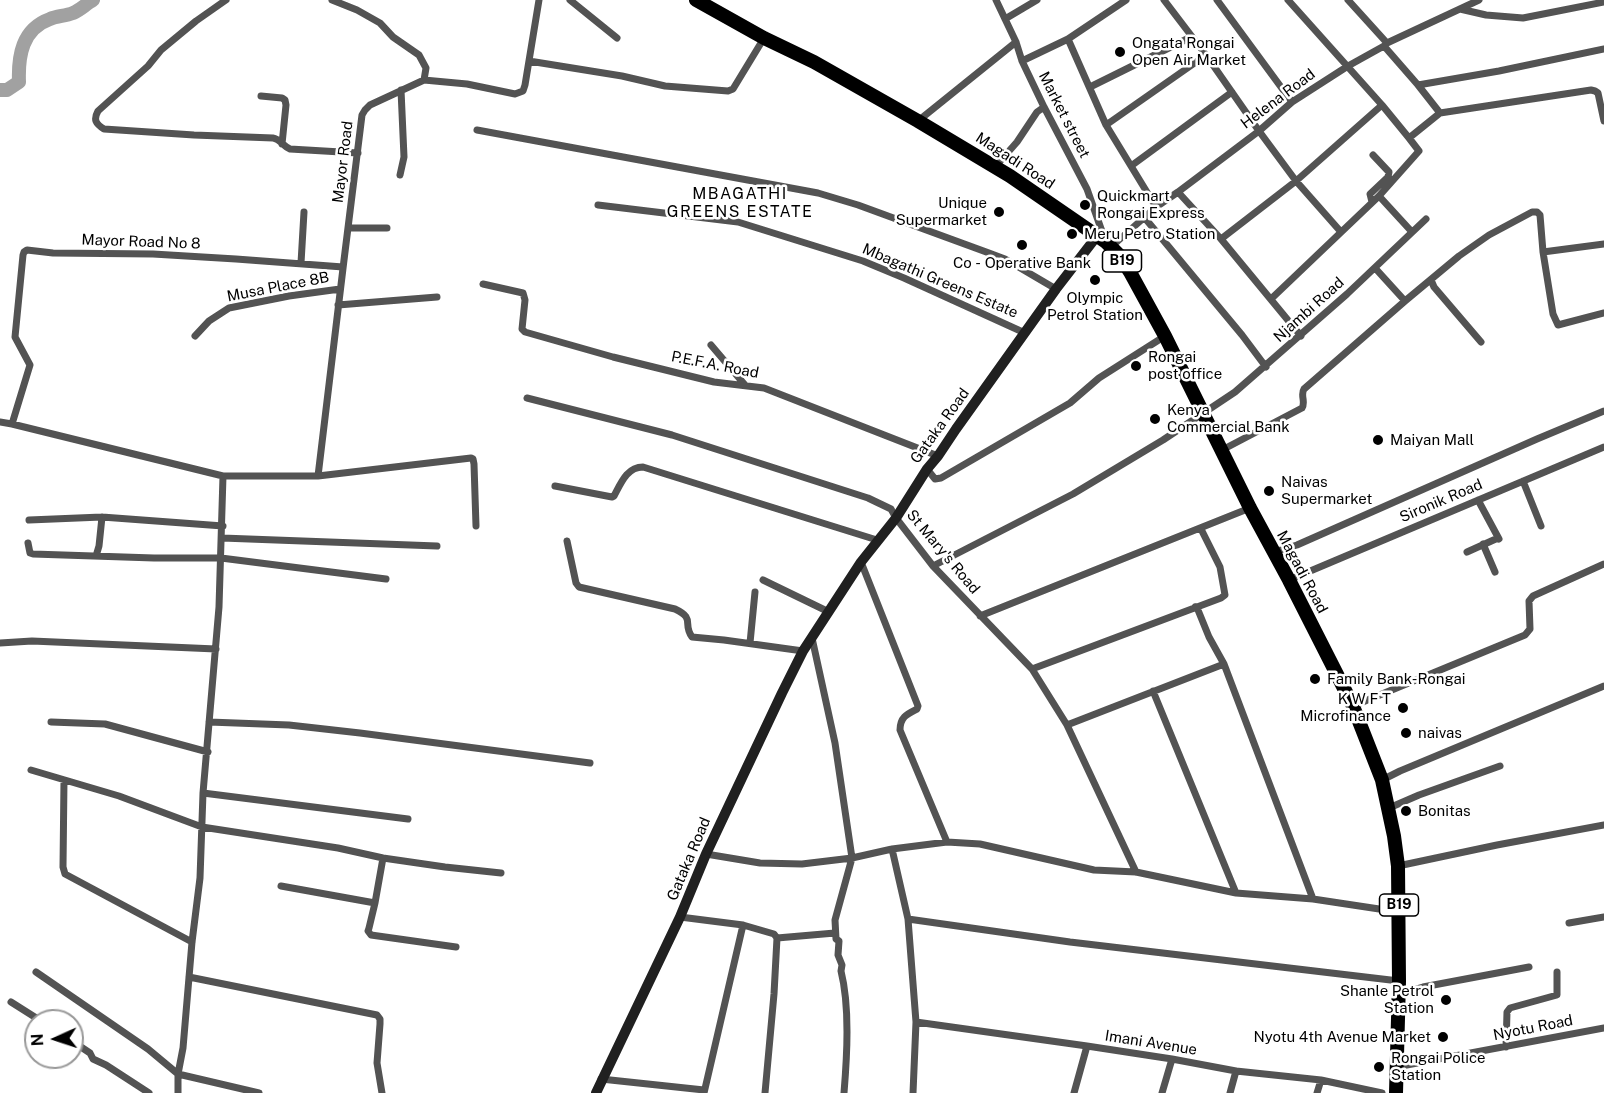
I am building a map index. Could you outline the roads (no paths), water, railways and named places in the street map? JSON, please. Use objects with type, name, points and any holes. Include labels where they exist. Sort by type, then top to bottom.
[{"type":"highway","name":"Magadi Road","points":[[696,0],[764,38],[814,62],[995,167],[1105,242],[1119,255],[1130,272],[1165,336],[1250,508],[1353,706],[1382,780],[1398,866],[1399,987],[1396,1093]]},
{"type":"street","points":[[226,0],[161,50],[148,66],[98,111],[95,122],[104,129],[273,138],[290,148],[357,153]]},
{"type":"street","points":[[332,0],[380,23],[393,37],[419,55],[426,68],[424,80]]},
{"type":"street","name":"Mayor Road","points":[[318,476],[362,115],[370,105],[424,80],[467,84],[515,94],[523,91],[539,0]]},
{"type":"street","points":[[570,0],[617,38]]},
{"type":"street","name":"Market street","points":[[996,0],[1044,107],[1087,189],[1105,242]]},
{"type":"street","points":[[1005,19],[1037,0]]},
{"type":"street","points":[[1022,61],[1068,39],[1126,0]]},
{"type":"street","points":[[1164,0],[1296,181],[1341,232]]},
{"type":"street","points":[[1217,0],[1292,102]]},
{"type":"street","points":[[1272,299],[1378,196],[1419,151],[1382,105],[1288,0]]},
{"type":"street","points":[[1348,0],[1440,113]]},
{"type":"street","name":"Helena Road","points":[[1105,242],[1178,192],[1259,131],[1292,102],[1385,44],[1479,0]]},
{"type":"street","points":[[1460,9],[1486,15],[1523,18],[1604,3]]},
{"type":"street","points":[[1090,87],[1191,37]]},
{"type":"street","points":[[529,61],[622,76],[665,86],[728,91],[733,90],[764,38]]},
{"type":"street","points":[[1068,39],[1106,125],[1156,207]]},
{"type":"street","points":[[918,121],[1016,42]]},
{"type":"street","points":[[1418,85],[1604,49]]},
{"type":"street","points":[[1106,125],[1206,55]]},
{"type":"street","points":[[400,175],[404,157],[401,90]]},
{"type":"street","points":[[1409,138],[1440,113],[1591,90],[1598,93],[1604,121]]},
{"type":"street","points":[[1131,166],[1232,92]]},
{"type":"street","points":[[261,96],[285,100],[282,144]]},
{"type":"street","points":[[1221,239],[1296,181],[1382,105]]},
{"type":"street","points":[[995,167],[1017,142],[1037,112],[1044,107]]},
{"type":"street","points":[[477,130],[828,196],[858,204],[1005,259],[1056,289]]},
{"type":"street","points":[[1372,202],[1370,194],[1389,176],[1389,172],[1373,155]]},
{"type":"street","points":[[1178,192],[1221,239],[1301,336]]},
{"type":"street","points":[[1378,196],[1412,232]]},
{"type":"street","name":"Mbagathi Greens Estate","points":[[597,205],[738,222],[863,261],[1025,333]]},
{"type":"street","points":[[301,263],[304,212]]},
{"type":"street","points":[[1221,450],[1302,408],[1304,389],[1405,301],[1459,256],[1489,235],[1532,212],[1540,215],[1543,252],[1555,321],[1558,325],[1604,313]]},
{"type":"street","points":[[1144,217],[1266,367]]},
{"type":"street","name":"Njambi Road","points":[[933,566],[1073,494],[1204,414],[1266,367],[1426,219]]},
{"type":"street","points":[[348,228],[387,228]]},
{"type":"street","name":"Gataka Road","points":[[596,1093],[803,651],[861,562],[896,518],[927,469],[1056,289],[1105,242]]},
{"type":"street","points":[[1543,252],[1604,244]]},
{"type":"street","name":"Mayor Road No 8","points":[[12,424],[30,365],[15,337],[23,255],[27,250],[236,258],[343,267]]},
{"type":"street","points":[[1375,268],[1405,301]]},
{"type":"street","points":[[1431,280],[1434,287],[1481,342]]},
{"type":"street","name":"P.E.F.A. Road","points":[[483,284],[523,293],[525,300],[522,329],[525,333],[714,382],[764,388],[938,456]]},
{"type":"street","name":"Musa Place 8B","points":[[195,336],[209,321],[229,309],[340,288]]},
{"type":"street","points":[[338,305],[437,297]]},
{"type":"street","points":[[927,469],[935,479],[941,478],[1070,403],[1099,378],[1165,336]]},
{"type":"street","points":[[711,345],[745,385]]},
{"type":"street","name":"St Mary's Road","points":[[527,398],[672,435],[868,498],[891,509],[933,566],[1032,669],[1068,725],[1136,872]]},
{"type":"street","points":[[1274,552],[1297,545],[1604,411]]},
{"type":"street","points":[[0,422],[224,476],[318,476],[471,458],[474,464],[476,526]]},
{"type":"street","name":"Sironik Road","points":[[1289,580],[1604,447]]},
{"type":"street","points":[[555,486],[612,497],[615,496],[630,470],[636,467],[643,468],[877,540]]},
{"type":"street","points":[[178,1093],[178,1074],[183,1048],[200,878],[204,793],[216,649],[224,476]]},
{"type":"street","points":[[1522,481],[1541,526]]},
{"type":"street","points":[[1467,552],[1498,538],[1478,500]]},
{"type":"street","points":[[981,616],[1250,508]]},
{"type":"street","points":[[29,520],[102,517],[223,526]]},
{"type":"street","points":[[96,556],[102,517]]},
{"type":"street","points":[[1032,669],[1221,598],[1225,594],[1220,567],[1201,529]]},
{"type":"street","points":[[222,538],[437,546]]},
{"type":"street","points":[[567,541],[576,583],[579,587],[675,609],[684,614],[687,619],[688,633],[692,638],[803,651]]},
{"type":"street","points":[[28,543],[29,552],[33,555],[221,558],[386,579]]},
{"type":"street","points":[[1483,544],[1495,572]]},
{"type":"street","points":[[861,562],[918,706],[917,709],[904,716],[900,723],[900,730],[947,842]]},
{"type":"street","points":[[1353,706],[1525,635],[1530,629],[1529,601],[1533,596],[1604,564]]},
{"type":"street","points":[[763,580],[829,612]]},
{"type":"street","points":[[750,644],[755,592]]},
{"type":"street","points":[[1195,608],[1224,664],[1313,900]]},
{"type":"street","points":[[812,638],[835,743],[852,858],[835,920],[846,1009],[847,1053],[844,1093]]},
{"type":"street","points":[[0,643],[32,641],[216,649]]},
{"type":"street","points":[[1068,725],[1224,664]]},
{"type":"street","points":[[1382,780],[1604,686]]},
{"type":"street","points":[[1153,692],[1236,893]]},
{"type":"street","points":[[51,722],[105,724],[207,752]]},
{"type":"street","points":[[209,722],[289,725],[590,764]]},
{"type":"street","points":[[1389,808],[1500,766]]},
{"type":"street","points":[[31,770],[119,796],[202,827],[338,848],[383,858],[501,873]]},
{"type":"street","points":[[64,780],[63,867],[65,874],[192,942]]},
{"type":"street","points":[[204,793],[408,819]]},
{"type":"street","points":[[1398,866],[1604,825]]},
{"type":"street","points":[[706,854],[760,863],[802,864],[947,842],[980,844],[1094,870],[1136,872],[1236,893],[1313,900],[1399,912]]},
{"type":"street","points":[[892,849],[908,920],[916,1022],[913,1093]]},
{"type":"street","points":[[383,858],[369,928],[371,935],[456,947]]},
{"type":"street","points":[[281,886],[375,903]]},
{"type":"street","points":[[680,917],[744,925],[774,934],[777,938],[765,1093]]},
{"type":"street","points":[[1569,923],[1604,917]]},
{"type":"street","points":[[908,920],[1399,987],[1423,987],[1529,967]]},
{"type":"street","points":[[601,1079],[704,1091],[744,925]]},
{"type":"street","points":[[777,938],[835,933]]},
{"type":"street","points":[[36,972],[148,1048],[178,1074],[259,1093]]},
{"type":"street","points":[[1506,1047],[1507,1012],[1510,1008],[1557,995],[1557,972]]},
{"type":"street","points":[[189,977],[377,1015],[380,1019],[377,1063],[382,1093]]},
{"type":"street","points":[[11,1002],[24,1010]]},
{"type":"street","name":"Imani Avenue","points":[[916,1022],[1172,1059],[1236,1071],[1321,1080],[1380,1093]]},
{"type":"street","name":"Nyotu Road","points":[[1396,1067],[1604,1028]]},
{"type":"street","points":[[1074,1093],[1087,1046]]},
{"type":"street","points":[[84,1049],[93,1059],[149,1093]]},
{"type":"street","points":[[1162,1093],[1172,1059]]},
{"type":"street","points":[[1230,1093],[1236,1071]]},
{"type":"street","points":[[1317,1093],[1321,1080]]},
{"type":"waterway","points":[[0,90],[7,90],[19,82],[21,53],[33,29],[50,19],[76,12],[93,0]]},
{"type":"place","name":"Ongata Rongai Open Air Market","points":[[1120,52]]},
{"type":"place","name":"Quickmart Rongai Express","points":[[1085,205]]},
{"type":"place","name":"Unique Supermarket","points":[[999,212]]},
{"type":"place","name":"Meru Petro Station","points":[[1072,234]]},
{"type":"place","name":"Co - Operative Bank","points":[[1022,245]]},
{"type":"place","name":"Olympic Petrol Station","points":[[1095,280]]},
{"type":"place","name":"Rongai post office","points":[[1136,366]]},
{"type":"place","name":"Kenya Commercial Bank","points":[[1155,419]]},
{"type":"place","name":"Maiyan Mall","points":[[1378,440]]},
{"type":"place","name":"Naivas Supermarket","points":[[1269,491]]},
{"type":"place","name":"Family Bank-Rongai","points":[[1315,679]]},
{"type":"place","name":"K W F T Microfinance","points":[[1403,708]]},
{"type":"place","name":"naivas","points":[[1406,733]]},
{"type":"place","name":"Bonitas","points":[[1406,811]]},
{"type":"place","name":"Shanle Petrol Station","points":[[1446,1000]]},
{"type":"place","name":"Nyotu 4th Avenue Market","points":[[1443,1037]]},
{"type":"place","name":"Rongai Police Station","points":[[1379,1067]]},
{"type":"district","name":"MBAGATHI GREENS ESTATE","points":[[740,203]]}]
